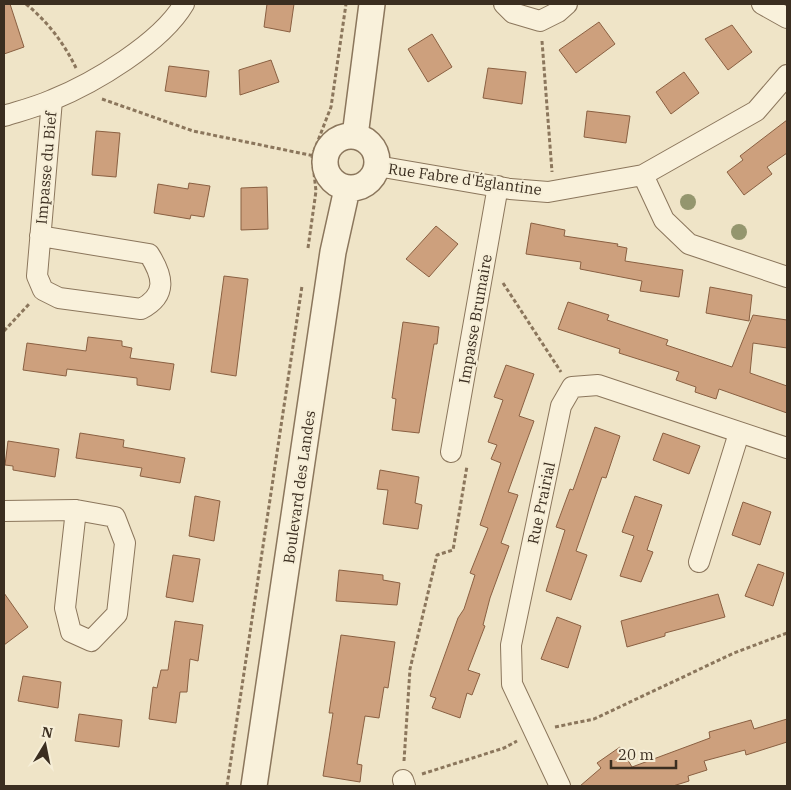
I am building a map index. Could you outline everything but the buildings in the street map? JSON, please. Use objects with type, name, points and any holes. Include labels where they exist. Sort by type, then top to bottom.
[{"type":"street","points":[[355,136],[372,4]]},
{"type":"street","points":[[504,4],[513,13],[540,20],[558,12],[567,4]]},
{"type":"street","points":[[762,4],[787,18]]},
{"type":"street","points":[[4,116],[52,100],[84,84],[148,44],[181,6]]},
{"type":"street","name":"Rue Fabre d'Églantine","points":[[377,166],[498,186],[548,192],[643,175],[756,111],[787,75]]},
{"type":"street","name":"Impasse du Bief","points":[[40,236],[149,254],[158,269],[162,286],[153,303],[141,310],[59,298],[43,290],[37,276],[40,236],[52,100]]},
{"type":"street","points":[[355,136],[362,139],[374,150],[377,166],[374,174],[363,186],[347,189],[339,186],[327,174],[318,157],[338,139],[355,136]]},
{"type":"street","points":[[643,175],[664,220],[689,244],[787,277]]},
{"type":"street","name":"Impasse Brumaire","points":[[459,457],[498,186]]},
{"type":"street","name":"Boulevard des Landes","points":[[254,786],[333,252],[347,189]]},
{"type":"street","points":[[572,387],[598,385],[787,448]]},
{"type":"street","name":"Rue Prairial","points":[[560,786],[512,684],[511,644],[561,406],[572,387]]},
{"type":"street","points":[[699,562],[739,433]]},
{"type":"street","points":[[4,511],[76,510],[114,517],[125,543],[117,614],[91,641],[71,632],[65,608],[76,510]]},
{"type":"path","points":[[26,4],[40,15],[68,52],[84,84],[105,101],[194,131],[318,157]]},
{"type":"path","points":[[307,255],[316,191],[318,157],[331,107],[346,4]]},
{"type":"path","points":[[540,20],[553,165],[548,192]]},
{"type":"path","points":[[502,282],[572,387]]},
{"type":"path","points":[[227,786],[302,285]]},
{"type":"path","points":[[4,331],[43,290]]},
{"type":"path","points":[[459,457],[453,550],[437,555],[410,669],[404,783],[504,748],[534,732],[594,719],[734,653],[787,633]]}]
